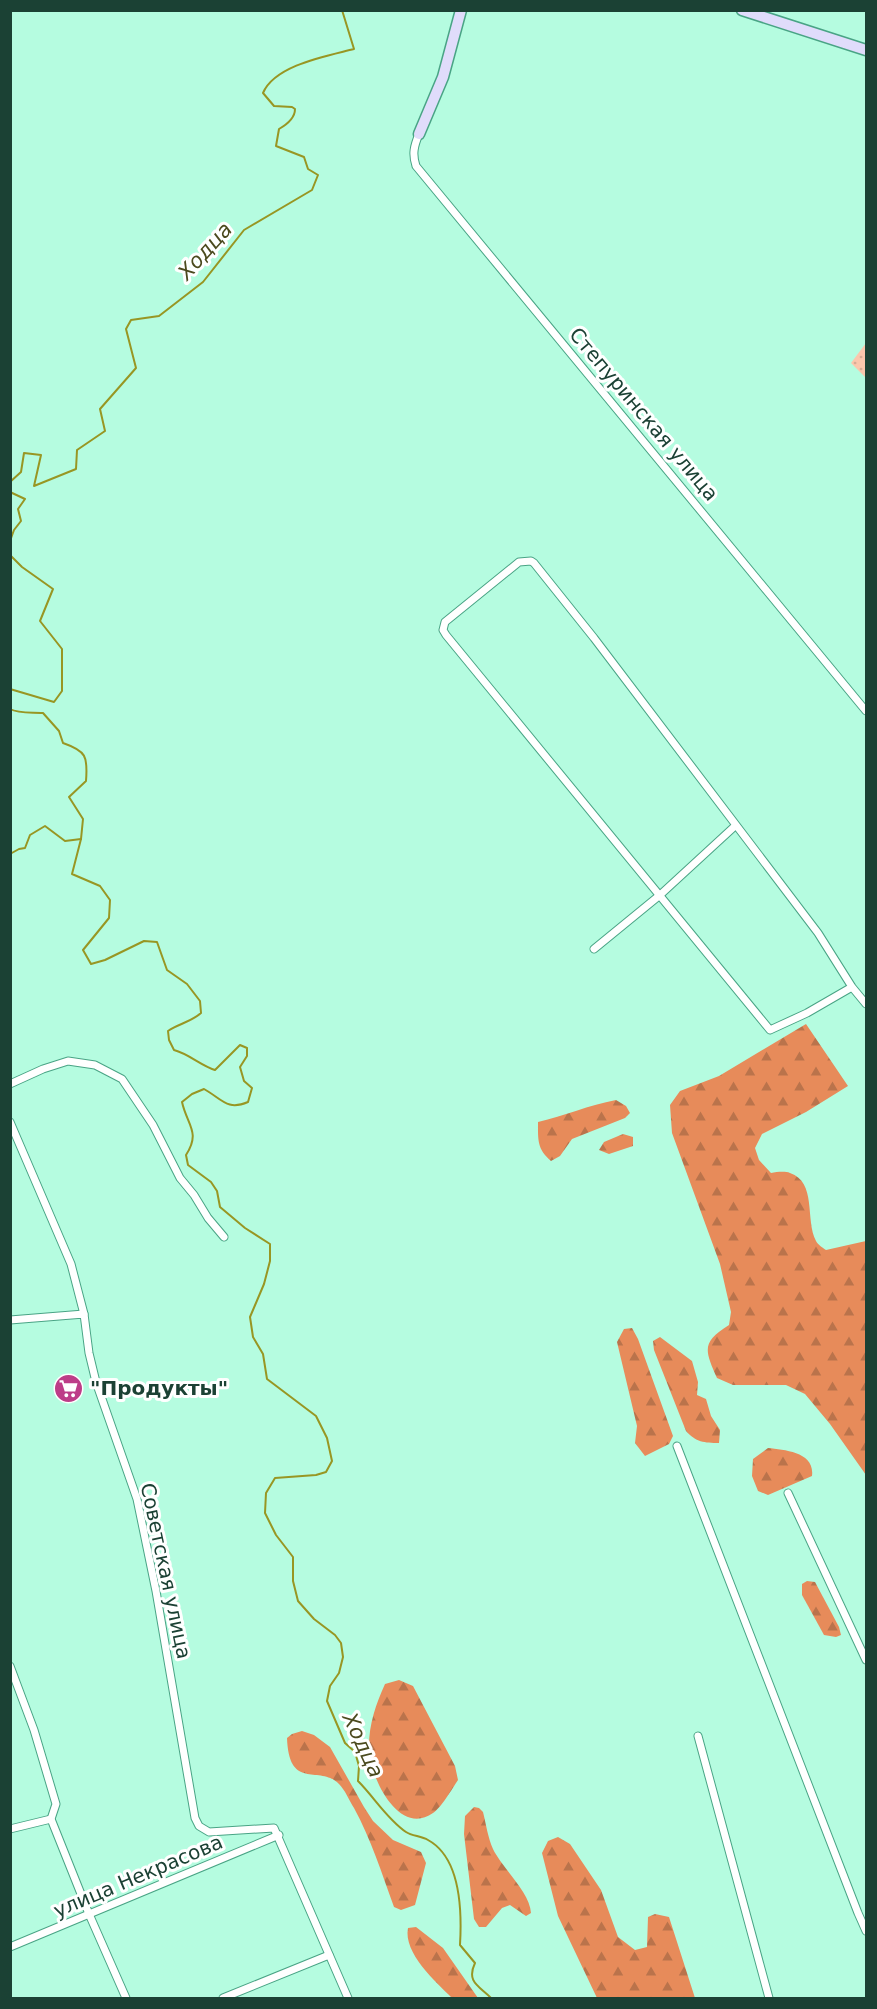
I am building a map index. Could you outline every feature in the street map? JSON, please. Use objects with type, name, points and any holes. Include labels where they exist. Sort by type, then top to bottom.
[{"type":"street","points":[[419,134],[443,77],[461,10]]},
{"type":"street","points":[[742,10],[867,50]]},
{"type":"street","name":"Степуринская улица","points":[[419,134],[413,148],[416,166],[867,711]]},
{"type":"street","points":[[852,987],[807,1013],[770,1030],[446,635],[443,630],[445,622],[519,562],[531,561],[594,638],[818,933],[852,987],[867,1004]]},
{"type":"street","points":[[594,949],[660,895],[735,826]]},
{"type":"street","points":[[10,1084],[68,1061],[95,1065],[122,1079],[153,1125],[180,1178],[224,1237]]},
{"type":"street","points":[[10,1122],[71,1264],[84,1314],[10,1320]]},
{"type":"street","name":"Советская улица","points":[[84,1314],[89,1353],[96,1382],[137,1499],[156,1591],[195,1818],[199,1826],[209,1832],[274,1828],[279,1835]]},
{"type":"street","points":[[677,1446],[858,1913],[867,1931]]},
{"type":"street","points":[[788,1493],[867,1660]]},
{"type":"street","points":[[10,1666],[34,1730],[56,1804],[51,1819],[126,1998]]},
{"type":"street","points":[[698,1737],[769,1998]]},
{"type":"street","points":[[10,1829],[51,1819]]},
{"type":"street","points":[[279,1835],[348,1998]]},
{"type":"street","name":"улица Некрасова","points":[[10,1947],[279,1835]]},
{"type":"street","points":[[223,1998],[329,1955]]},
{"type":"green space","points":[[806,1024],[848,1086],[806,1112],[762,1134],[755,1148],[759,1160],[771,1173],[790,1173],[804,1184],[813,1232],[816,1241],[821,1246],[826,1250],[866,1241],[866,1475],[830,1424],[805,1394],[786,1385],[733,1385],[717,1378],[708,1347],[714,1336],[729,1325],[731,1312],[720,1264],[672,1133],[670,1105],[680,1091],[719,1076]]},
{"type":"green space","points":[[616,1100],[626,1106],[630,1113],[625,1118],[572,1139],[560,1156],[551,1161],[543,1152],[538,1139],[538,1122]]},
{"type":"green space","points":[[623,1134],[633,1137],[633,1146],[609,1154],[599,1150],[604,1142]]},
{"type":"green space","points":[[632,1328],[673,1436],[669,1444],[645,1456],[635,1443],[637,1426],[617,1342],[624,1329]]},
{"type":"green space","points":[[660,1337],[692,1361],[698,1382],[697,1395],[706,1399],[711,1416],[720,1430],[719,1443],[701,1441],[693,1438],[686,1431],[654,1350],[653,1341]]},
{"type":"green space","points":[[768,1448],[790,1451],[804,1457],[812,1468],[812,1476],[768,1495],[758,1491],[752,1476],[753,1459]]},
{"type":"green space","points":[[807,1581],[815,1582],[841,1635],[836,1637],[824,1635],[802,1595],[802,1584]]},
{"type":"green space","points":[[399,1680],[413,1686],[455,1766],[458,1780],[436,1811],[420,1818],[408,1817],[397,1810],[380,1786],[370,1758],[370,1730],[379,1699],[385,1684]]},
{"type":"green space","points":[[302,1731],[314,1735],[330,1747],[373,1821],[393,1840],[421,1852],[426,1863],[415,1905],[401,1910],[394,1907],[366,1832],[341,1786],[331,1778],[307,1774],[299,1771],[293,1765],[287,1738]]},
{"type":"green space","points":[[474,1807],[483,1812],[493,1849],[526,1897],[531,1913],[526,1916],[510,1905],[502,1908],[486,1927],[479,1927],[474,1919],[464,1834],[465,1816]]},
{"type":"green space","points":[[558,1837],[570,1844],[601,1890],[618,1937],[635,1950],[647,1947],[648,1917],[655,1914],[669,1917],[695,1998],[597,1998],[558,1916],[542,1853],[548,1841]]},
{"type":"green space","points":[[416,1927],[443,1948],[478,1998],[452,1998],[422,1966],[408,1938],[408,1928]]},
{"type":"shaded area","points":[[866,343],[866,378],[851,363]]},
{"type":"waterway","name":"Ходца","points":[[10,482],[21,472],[24,453],[41,455],[34,486],[76,469],[77,450],[105,431],[100,409],[136,368],[126,329],[131,320],[159,316],[203,282],[244,230],[312,190],[318,175],[308,169],[304,157],[276,146],[279,129],[292,119],[295,109],[274,106],[263,93],[269,83],[290,69],[303,63],[354,49],[342,10]]},
{"type":"waterway","name":"Ходца","points":[[10,492],[25,499],[18,509],[21,521],[10,541]]},
{"type":"waterway","name":"Ходца","points":[[10,555],[22,567],[53,589],[40,621],[62,649],[62,691],[54,702],[10,689]]},
{"type":"waterway","name":"Ходца","points":[[10,709],[43,713],[59,731],[63,743],[77,749],[86,760],[86,781],[69,797],[83,819],[81,839],[72,874],[100,886],[110,900],[109,918],[83,950],[91,964],[105,960],[144,941],[157,942],[167,970],[187,984],[200,1001],[201,1013],[168,1031],[174,1050],[215,1070],[240,1045],[247,1048],[247,1056],[240,1067],[244,1081],[252,1088],[248,1102],[230,1104],[204,1089],[192,1094],[182,1102],[193,1134],[186,1155],[188,1165],[211,1182],[217,1191],[220,1207],[245,1228],[270,1244],[270,1261],[264,1284],[250,1317],[253,1337],[263,1354],[267,1379],[316,1416],[327,1438],[332,1461],[326,1472],[316,1475],[275,1478],[266,1493],[265,1513],[276,1535],[293,1557],[293,1581],[298,1601],[341,1643],[343,1657],[339,1673],[330,1686],[327,1701],[345,1743],[355,1752],[359,1766],[358,1781],[399,1827],[428,1840],[439,1848],[447,1859],[457,1886],[460,1945],[475,1963],[472,1975],[475,1983],[491,1998]]},
{"type":"waterway","points":[[10,854],[25,848],[30,835],[45,826],[65,841],[81,839]]},
{"type":"place","name":"\"Продукты\"","points":[[69,1388]]}]
